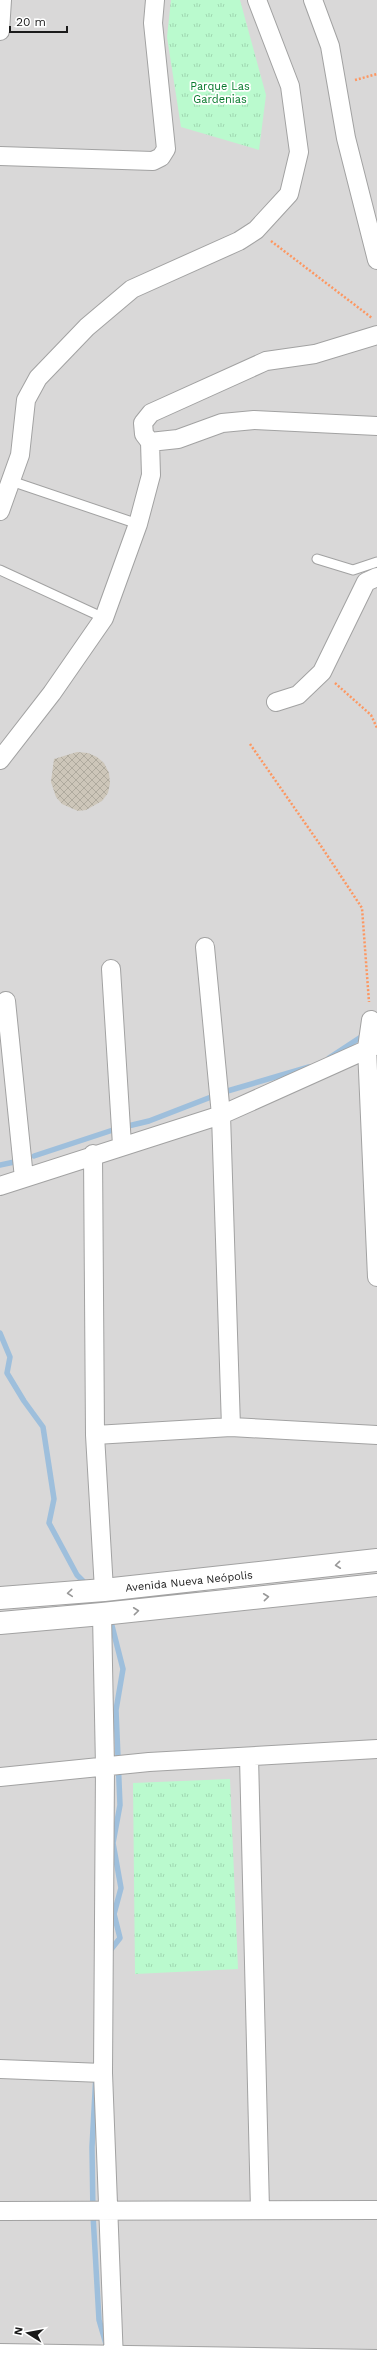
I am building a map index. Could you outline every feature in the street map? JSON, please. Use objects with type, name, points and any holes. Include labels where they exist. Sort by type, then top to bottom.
[{"type":"street","points":[[0,31],[2,0]]},
{"type":"street","points":[[0,156],[153,161],[161,157],[166,149],[153,23],[155,0]]},
{"type":"street","points":[[0,511],[20,455],[26,400],[38,378],[87,327],[132,289],[239,241],[256,230],[289,194],[299,152],[290,86],[257,0]]},
{"type":"street","points":[[312,0],[330,46],[346,138],[377,260]]},
{"type":"street","points":[[0,760],[52,693],[104,618],[138,524],[151,475],[150,442],[144,434],[143,423],[151,413],[219,380],[266,360],[315,354],[377,335]]},
{"type":"street","points":[[150,442],[178,439],[222,423],[254,420],[377,426]]},
{"type":"street","points":[[276,702],[298,694],[322,672],[366,582],[377,577]]},
{"type":"street","points":[[205,947],[221,1115],[231,1427]]},
{"type":"street","points":[[111,969],[122,1145]]},
{"type":"street","points":[[6,1001],[24,1178]]},
{"type":"street","points":[[374,1017],[372,1047],[377,1277]]},
{"type":"street","points":[[0,1186],[93,1154],[221,1115],[372,1047]]},
{"type":"street","points":[[93,1154],[95,1435],[104,1590]]},
{"type":"street","points":[[95,1435],[231,1427],[377,1435]]},
{"type":"street","name":"Avenida Nueva Neópolis","points":[[0,1598],[104,1590],[377,1560]]},
{"type":"street","points":[[0,1623],[102,1614],[377,1585]]},
{"type":"street","points":[[102,1614],[105,1767],[103,2072],[114,2358]]},
{"type":"street","points":[[0,1777],[105,1767],[377,1749]]},
{"type":"street","points":[[248,1757],[260,2210]]},
{"type":"street","points":[[0,2069],[103,2072]]},
{"type":"street","points":[[0,2211],[377,2210]]},
{"type":"street","points":[[0,2353],[114,2358],[377,2358]]},
{"type":"lane","points":[[11,482],[138,524]]},
{"type":"lane","points":[[317,559],[353,570],[377,562]]},
{"type":"lane","points":[[0,570],[104,618]]},
{"type":"path","points":[[336,83],[367,78],[377,74]]},
{"type":"path","points":[[256,230],[377,322]]},
{"type":"path","points":[[322,672],[371,715],[377,728]]},
{"type":"path","points":[[250,744],[362,908],[374,1017]]},
{"type":"shaded area","points":[[0,0],[377,0],[377,2361],[0,2361]]},
{"type":"green space","name":"Parque Las Gardenias","points":[[171,0],[240,0],[266,95],[259,150],[181,127],[167,37]]},
{"type":"green space","points":[[230,1779],[238,1969],[135,1974],[133,1783]]},
{"type":"building","points":[[77,752],[88,753],[97,757],[104,763],[109,773],[110,783],[108,793],[102,801],[86,810],[78,811],[62,804],[56,797],[51,782],[54,759]]},
{"type":"waterway","points":[[329,1058],[364,1035]]},
{"type":"waterway","points":[[128,1126],[149,1121],[224,1092],[309,1067]]},
{"type":"waterway","points":[[34,1156],[119,1128]]},
{"type":"waterway","points":[[0,1165],[19,1161]]},
{"type":"waterway","points":[[0,1333],[10,1357],[7,1373],[24,1401],[43,1427],[54,1499],[49,1523],[77,1575],[88,1586]]},
{"type":"waterway","points":[[109,1952],[120,1938],[114,1914],[121,1888],[113,1843],[120,1805],[116,1710],[123,1669],[110,1618]]},
{"type":"waterway","points":[[96,2074],[92,2147],[93,2215],[99,2320],[106,2344]]}]
